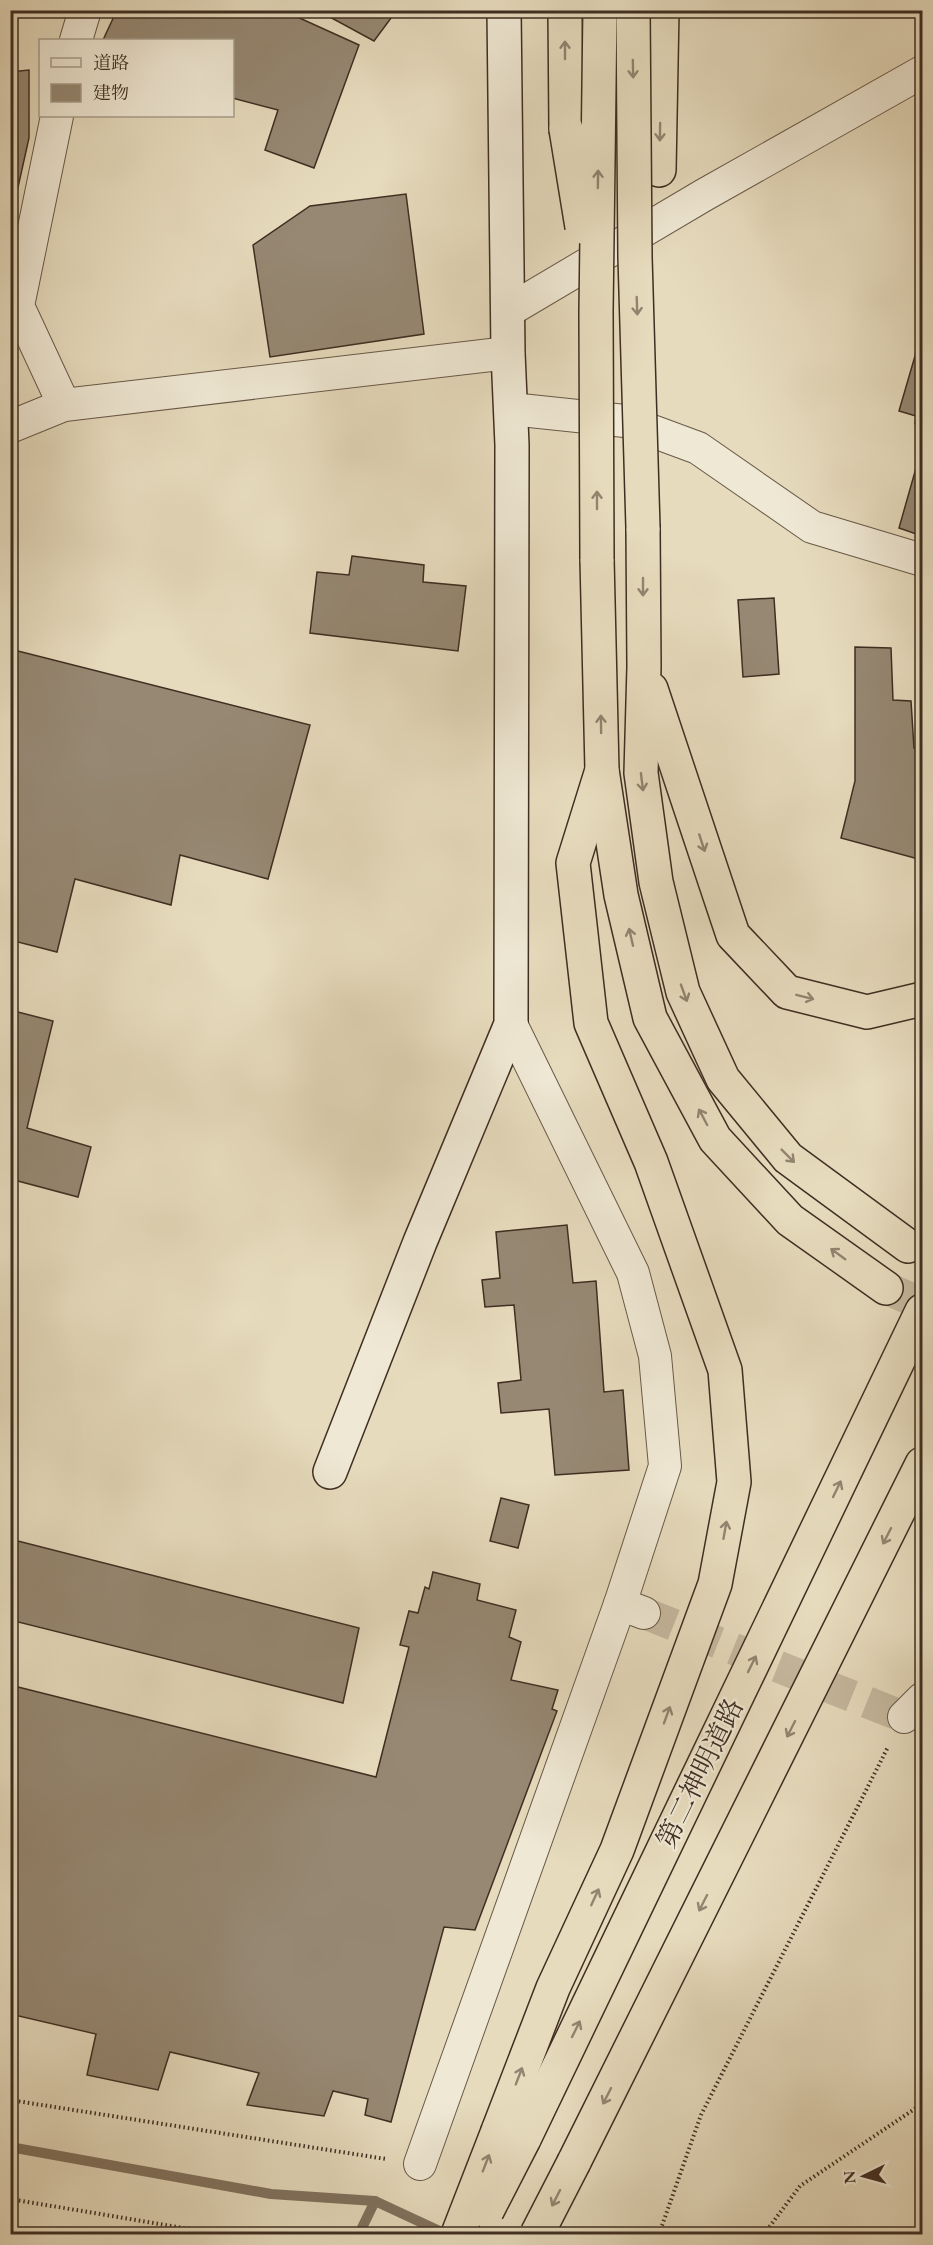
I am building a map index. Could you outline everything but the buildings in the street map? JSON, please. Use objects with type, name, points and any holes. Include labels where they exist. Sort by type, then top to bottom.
[{"type":"highway","points":[[565,10],[566,129],[596,312]]},
{"type":"highway","points":[[600,10],[596,312],[597,559],[602,770],[621,895],[650,1018],[715,1139],[790,1220],[886,1288]]},
{"type":"highway","points":[[633,10],[635,257],[643,528],[644,667],[641,772],[656,882],[683,992],[723,1079],[788,1158],[908,1246]]},
{"type":"highway","points":[[635,257],[659,170],[662,10]]},
{"type":"highway","points":[[644,667],[733,935],[787,993],[867,1012],[922,999]]},
{"type":"highway","points":[[458,2235],[511,2135],[553,1988],[617,1850],[715,1584],[734,1482],[725,1370],[651,1162],[591,1023],[573,863],[602,770]]},
{"type":"highway","name":"第二神明道路","points":[[475,2235],[511,2135],[922,1311]]},
{"type":"highway","points":[[537,2235],[920,1473]]},
{"type":"street","points":[[76,39],[85,10]]},
{"type":"street","points":[[330,1472],[420,1242],[511,1024],[511,408],[508,353],[504,10]]},
{"type":"street","points":[[508,310],[704,195],[922,72]]},
{"type":"street","points":[[57,117],[18,306],[64,405]]},
{"type":"street","points":[[10,427],[64,405],[508,353]]},
{"type":"street","points":[[511,408],[625,421],[698,448],[812,527],[922,560]]},
{"type":"street","points":[[420,2164],[632,1609],[664,1466],[655,1356],[633,1273],[511,1024]]},
{"type":"path","points":[[659,2235],[701,2115],[913,1708]]},
{"type":"path","points":[[10,2100],[420,2164]]},
{"type":"path","points":[[764,2235],[800,2186],[922,2104]]},
{"type":"path","points":[[10,2199],[220,2235]]},
{"type":"waterway","points":[[10,2147],[271,2194],[375,2201],[446,2234]]},
{"type":"waterway","points":[[359,2234],[375,2201]]},
{"type":"tunnel","points":[[886,1288],[922,1304]]},
{"type":"tunnel","points":[[644,1613],[904,1717]]}]
